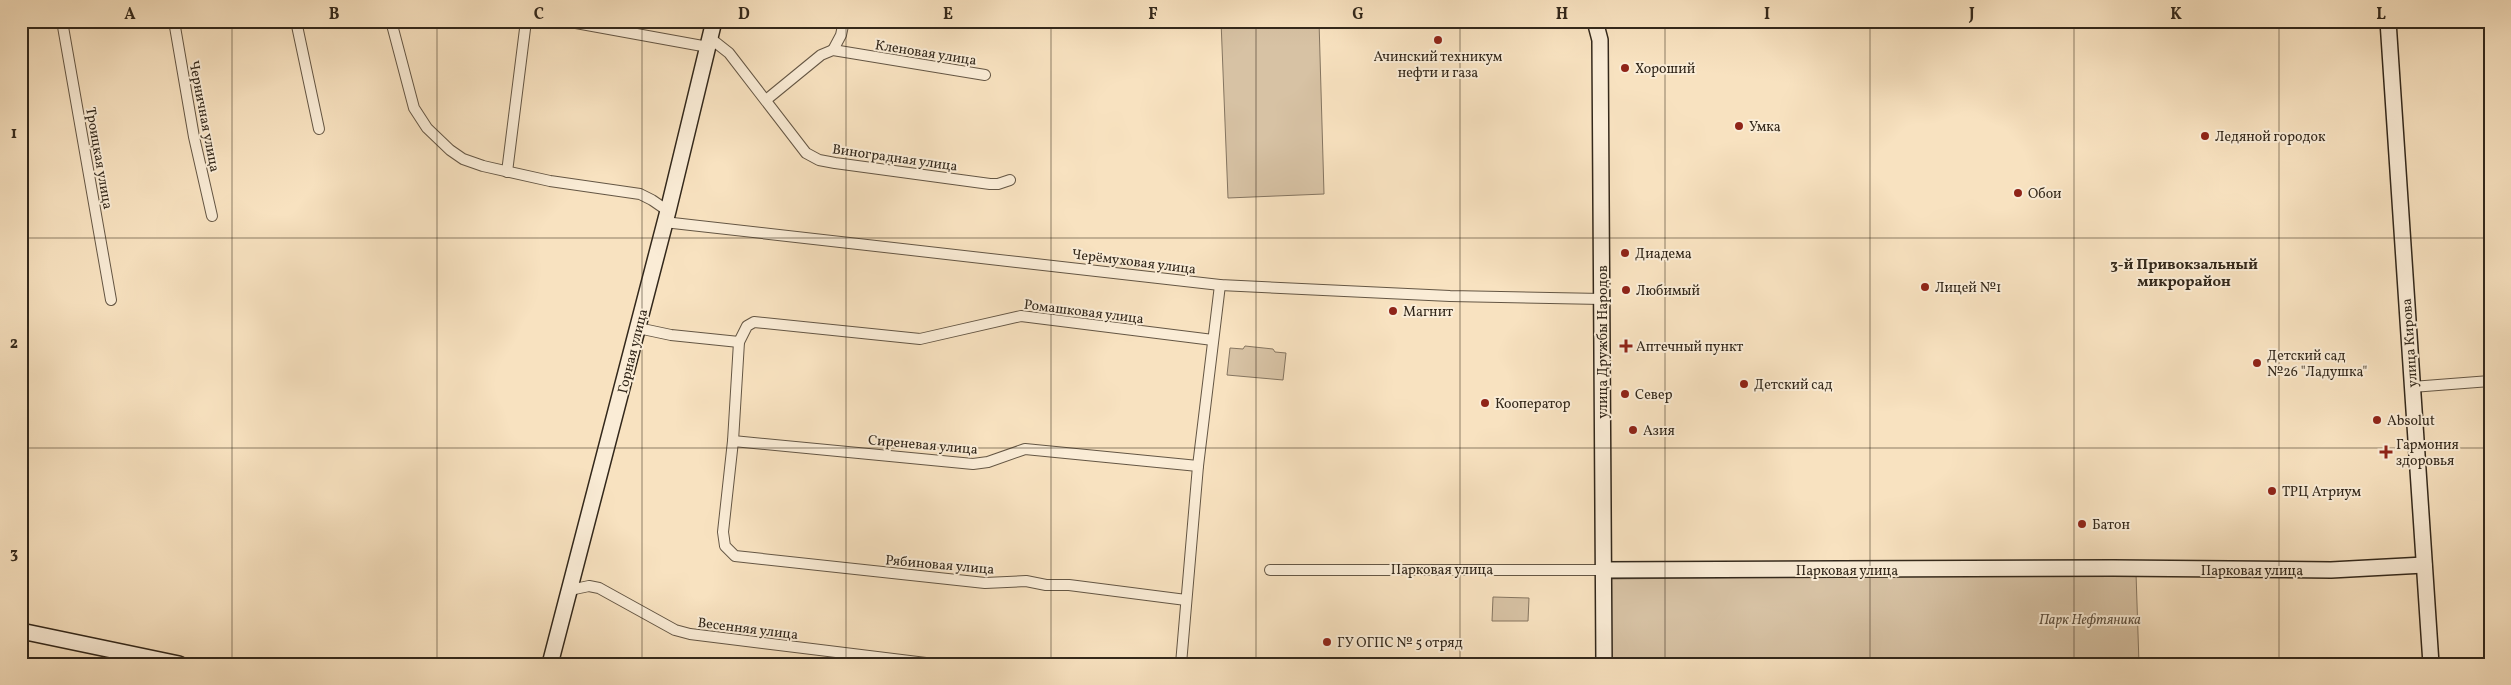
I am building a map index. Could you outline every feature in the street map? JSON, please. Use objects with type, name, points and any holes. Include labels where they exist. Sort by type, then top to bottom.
[{"type":"street","name":"Троицкая улица","points":[[62,21],[111,300]]},
{"type":"street","name":"Черничная улица","points":[[174,21],[194,137],[212,216]]},
{"type":"street","points":[[296,21],[319,129]]},
{"type":"street","name":"Черёмуховая улица","points":[[391,21],[414,108],[427,128],[444,145],[463,159],[507,172],[550,181],[640,194],[652,200],[666,217],[1220,285],[1450,296],[1602,299]]},
{"type":"street","points":[[507,172],[526,21]]},
{"type":"street","name":"Виноградная улица","points":[[565,21],[709,42],[729,53],[806,153],[819,160],[990,184],[998,184],[1010,180]]},
{"type":"street","name":"Горная улица","points":[[550,664],[638,328],[714,21]]},
{"type":"street","points":[[766,100],[821,55],[833,50],[844,21]]},
{"type":"street","name":"улица Дружбы Народов","points":[[1595,21],[1600,40],[1604,664]]},
{"type":"street","name":"улица Кирова","points":[[2388,21],[2431,664]]},
{"type":"street","name":"Кленовая улица","points":[[833,50],[985,75]]},
{"type":"street","points":[[1181,664],[1198,466],[1220,285]]},
{"type":"street","name":"Ромашковая улица","points":[[739,342],[747,326],[761,321],[920,339],[1021,316],[1213,340]]},
{"type":"street","points":[[638,328],[671,335],[739,342],[733,441]]},
{"type":"street","points":[[2412,388],[2490,381]]},
{"type":"street","name":"Сиреневая улица","points":[[733,441],[973,464],[988,462],[1025,449],[1108,455],[1198,466]]},
{"type":"street","name":"Рябиновая улица","points":[[733,441],[724,532],[725,546],[735,556],[985,583],[1026,580],[1046,585],[1068,585],[1186,600]]},
{"type":"street","name":"Парковая улица","points":[[1270,570],[2122,568],[2330,570],[2424,565]]},
{"type":"street","name":"Весенняя улица","points":[[570,590],[590,586],[599,588],[676,630],[690,634],[934,664]]},
{"type":"street","points":[[21,631],[179,664]]},
{"type":"green space","points":[[1221,21],[1319,21],[1324,194],[1228,198]]},
{"type":"green space","points":[[1245,346],[1273,349],[1275,352],[1286,353],[1283,380],[1227,375],[1230,348],[1243,349]]},
{"type":"green space","name":"Парк Нефтяника","points":[[2136,573],[2139,664],[1611,664],[1610,579]]},
{"type":"green space","points":[[1493,597],[1529,598],[1528,621],[1492,621]]},
{"type":"place","name":"Ачинский техникум нефти и газа","points":[[1438,40]]},
{"type":"place","name":"Хороший","points":[[1625,68]]},
{"type":"place","name":"Умка","points":[[1739,126]]},
{"type":"place","name":"Ледяной городок","points":[[2205,136]]},
{"type":"place","name":"Обои","points":[[2018,193]]},
{"type":"place","name":"Диадема","points":[[1625,253]]},
{"type":"place","name":"Лицей №1","points":[[1925,287]]},
{"type":"place","name":"Любимый","points":[[1626,290]]},
{"type":"place","name":"Магнит","points":[[1393,311]]},
{"type":"place","name":"Аптечный пункт","points":[[1626,346]]},
{"type":"place","name":"Детский сад №26 \"Ладушка\"","points":[[2257,363]]},
{"type":"place","name":"Детский сад","points":[[1744,384]]},
{"type":"place","name":"Север","points":[[1625,394]]},
{"type":"place","name":"Кооператор","points":[[1485,403]]},
{"type":"place","name":"Absolut","points":[[2377,420]]},
{"type":"place","name":"Азия","points":[[1633,430]]},
{"type":"place","name":"Гармония здоровья","points":[[2386,452]]},
{"type":"place","name":"ТРЦ Атриум","points":[[2272,491]]},
{"type":"place","name":"Батон","points":[[2082,524]]},
{"type":"place","name":"ГУ ОГПС № 5 отряд","points":[[1327,642]]},
{"type":"district","name":"3-й Привокзальный микрорайон","points":[[2184,272]]}]
